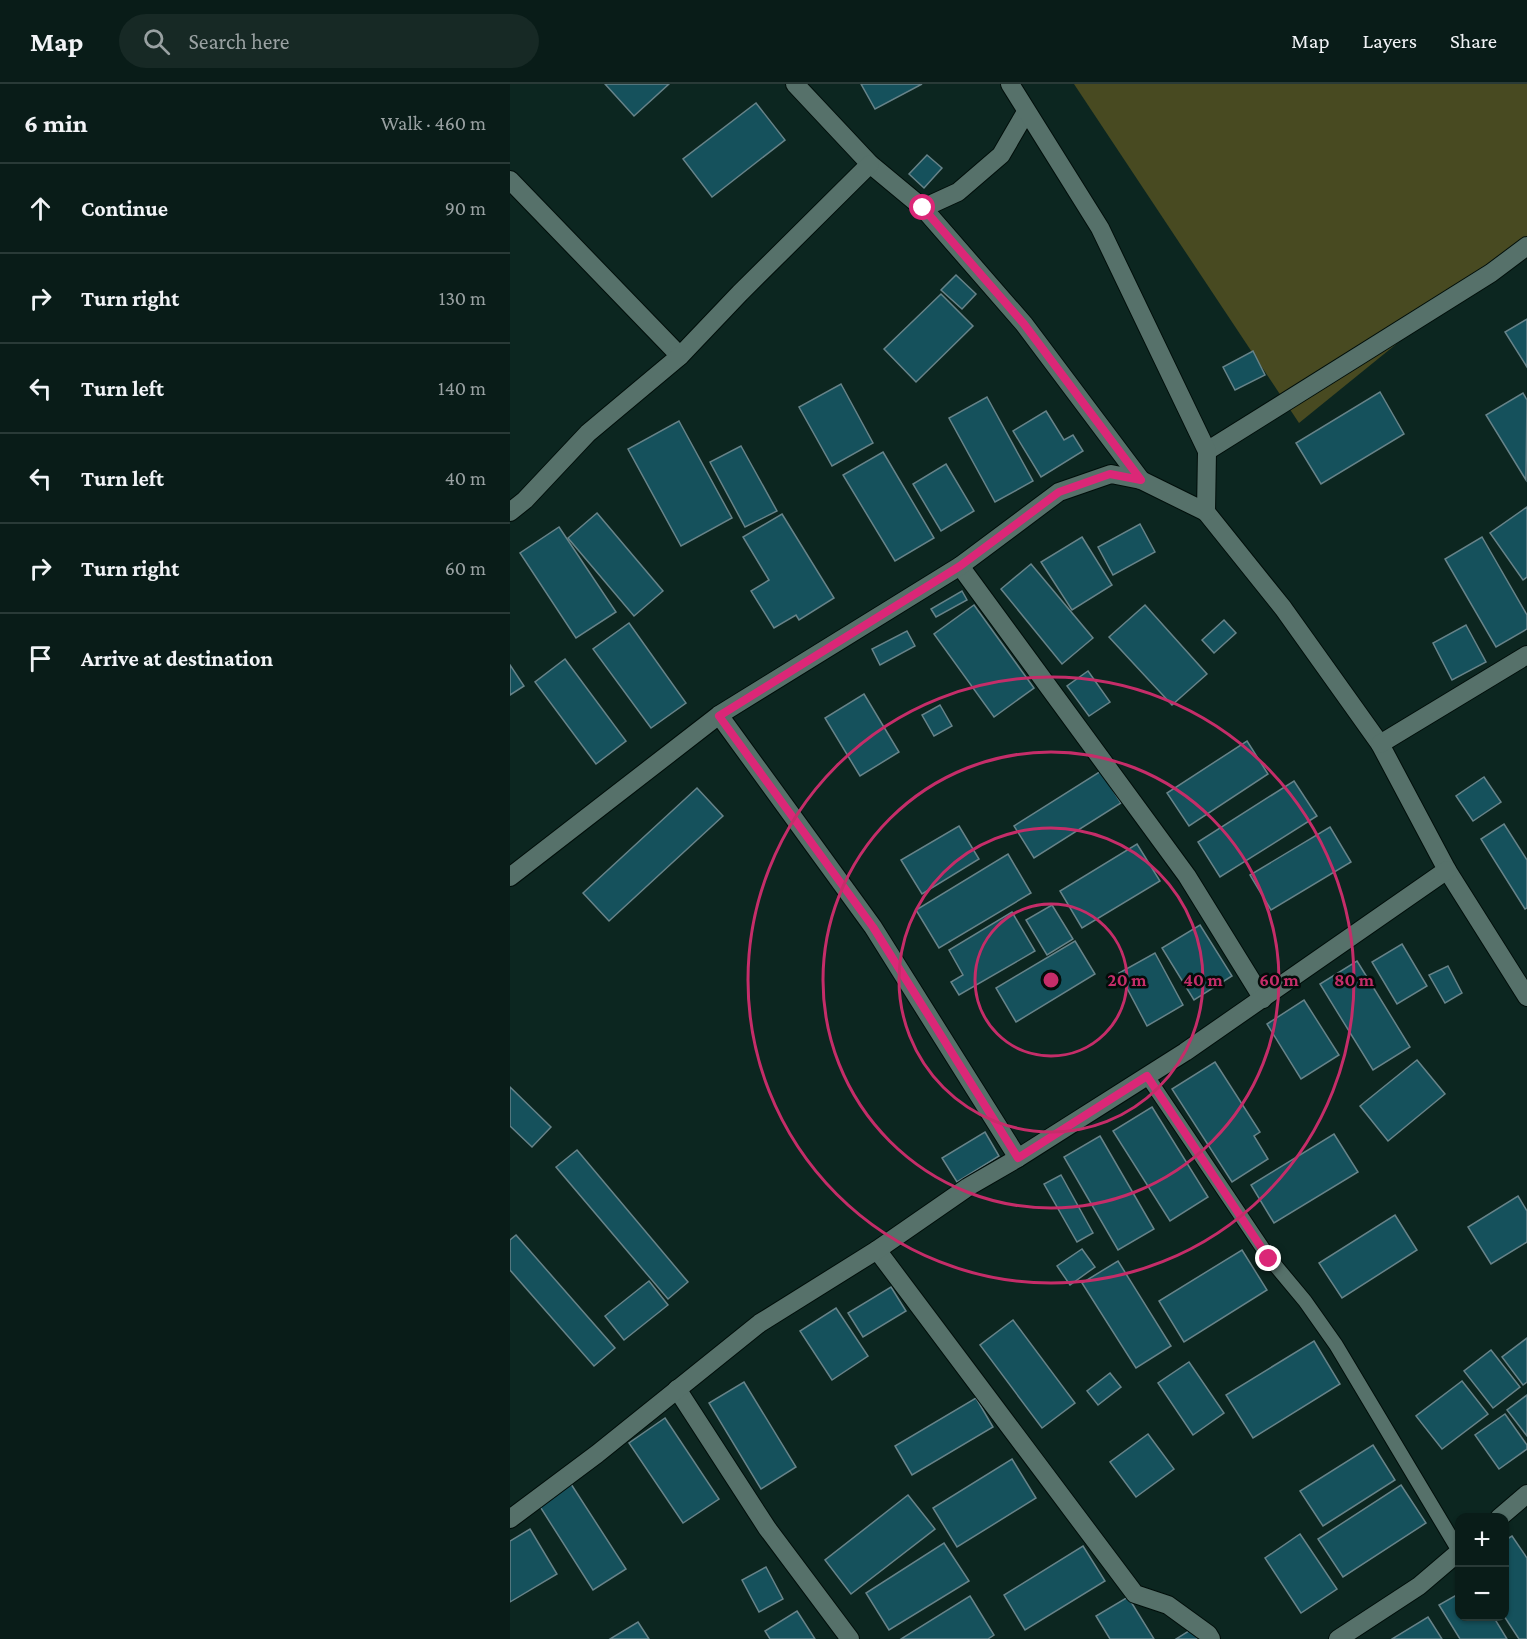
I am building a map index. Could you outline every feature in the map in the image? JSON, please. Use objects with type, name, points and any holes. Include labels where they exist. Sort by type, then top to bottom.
[{"type":"street","points":[[795,84],[870,164],[923,208],[1024,324],[1141,480]]},
{"type":"street","points":[[1010,84],[1100,228],[1207,451],[1206,512]]},
{"type":"street","points":[[923,208],[958,192],[1001,155],[1026,112]]},
{"type":"street","points":[[510,512],[525,500],[588,433],[680,356],[870,164]]},
{"type":"street","points":[[510,180],[680,356]]},
{"type":"street","points":[[1207,451],[1491,273],[1527,246]]},
{"type":"street","points":[[510,878],[719,716],[960,566],[1059,492],[1110,474],[1141,480],[1206,512],[1283,608],[1380,744],[1448,870],[1526,995]]},
{"type":"street","points":[[960,566],[1187,876],[1263,999]]},
{"type":"street","points":[[1380,744],[1527,656]]},
{"type":"street","points":[[719,716],[873,927],[1018,1158]]},
{"type":"street","points":[[510,1519],[760,1323],[877,1250],[969,1187],[1147,1076],[1263,999],[1448,870]]},
{"type":"street","points":[[877,1250],[1135,1594],[1168,1605],[1208,1634],[1211,1639]]},
{"type":"street","points":[[678,1389],[767,1528],[850,1639]]},
{"type":"street","points":[[1505,1513],[1527,1494]]},
{"type":"street","points":[[1338,1639],[1419,1586],[1455,1554]]},
{"type":"lane","points":[[1147,1076],[1269,1259],[1305,1301],[1336,1345],[1455,1544]]},
{"type":"green space","points":[[1074,84],[1527,84],[1527,238],[1299,423]]},
{"type":"building","points":[[605,84],[669,84],[634,116]]},
{"type":"building","points":[[861,84],[922,84],[875,109]]},
{"type":"building","points":[[756,103],[785,140],[712,197],[683,159]]},
{"type":"building","points":[[927,155],[942,168],[924,188],[909,174]]},
{"type":"building","points":[[956,275],[976,294],[962,309],[941,290]]},
{"type":"building","points":[[941,294],[973,326],[916,382],[884,349]]},
{"type":"building","points":[[1527,319],[1527,367],[1505,332]]},
{"type":"building","points":[[1253,351],[1265,375],[1235,390],[1223,367]]},
{"type":"building","points":[[841,384],[873,443],[832,466],[799,407]]},
{"type":"building","points":[[1380,392],[1404,434],[1321,484],[1296,443]]},
{"type":"building","points":[[1523,393],[1527,400],[1526,480],[1486,415]]},
{"type":"building","points":[[987,397],[1033,481],[995,502],[949,418]]},
{"type":"building","points":[[1046,411],[1064,440],[1073,435],[1083,451],[1041,477],[1013,431]]},
{"type":"building","points":[[679,421],[732,518],[681,546],[628,449]]},
{"type":"building","points":[[741,446],[777,511],[745,527],[710,462]]},
{"type":"building","points":[[883,452],[934,538],[895,561],[843,475]]},
{"type":"building","points":[[946,464],[974,511],[941,531],[913,484]]},
{"type":"building","points":[[1527,507],[1527,577],[1523,580],[1490,533]]},
{"type":"building","points":[[597,513],[663,591],[634,616],[568,538]]},
{"type":"building","points":[[782,514],[834,598],[799,620],[796,615],[774,628],[751,591],[769,580],[743,537]]},
{"type":"building","points":[[1140,524],[1155,552],[1113,575],[1098,547]]},
{"type":"building","points":[[559,527],[616,612],[576,638],[520,553]]},
{"type":"building","points":[[1082,537],[1112,585],[1072,610],[1041,562]]},
{"type":"building","points":[[1482,537],[1527,615],[1527,629],[1496,647],[1445,559]]},
{"type":"building","points":[[1031,564],[1093,638],[1062,664],[1001,589]]},
{"type":"building","points":[[962,591],[967,600],[936,617],[931,609]]},
{"type":"building","points":[[974,605],[1034,688],[994,717],[934,634]]},
{"type":"building","points":[[1145,605],[1207,674],[1172,705],[1109,637]]},
{"type":"building","points":[[1224,620],[1236,633],[1214,653],[1202,640]]},
{"type":"building","points":[[629,623],[686,703],[651,728],[593,649]]},
{"type":"building","points":[[1466,625],[1486,662],[1452,680],[1433,643]]},
{"type":"building","points":[[907,631],[915,646],[880,665],[872,649]]},
{"type":"building","points":[[565,659],[626,741],[596,764],[535,682]]},
{"type":"building","points":[[510,665],[524,686],[510,695]]},
{"type":"building","points":[[1088,671],[1110,702],[1089,716],[1067,686]]},
{"type":"building","points":[[864,694],[899,752],[860,776],[825,718]]},
{"type":"building","points":[[940,705],[952,726],[934,736],[922,715]]},
{"type":"building","points":[[1247,741],[1268,774],[1189,826],[1167,793]]},
{"type":"building","points":[[1101,771],[1121,803],[1034,858],[1014,826]]},
{"type":"building","points":[[1484,777],[1501,802],[1473,821],[1456,796]]},
{"type":"building","points":[[1294,781],[1317,816],[1220,877],[1198,842]]},
{"type":"building","points":[[697,788],[723,816],[609,921],[583,893]]},
{"type":"building","points":[[1504,824],[1527,860],[1527,908],[1525,909],[1481,839]]},
{"type":"building","points":[[959,826],[979,859],[922,894],[901,860]]},
{"type":"building","points":[[1330,827],[1351,862],[1271,910],[1250,875]]},
{"type":"building","points":[[1137,844],[1160,881],[1082,928],[1060,891]]},
{"type":"building","points":[[1008,854],[1031,893],[939,948],[916,910]]},
{"type":"building","points":[[1052,905],[1073,939],[1047,955],[1026,920]]},
{"type":"building","points":[[1012,912],[1035,951],[959,995],[951,982],[963,975],[949,950]]},
{"type":"building","points":[[1200,925],[1232,976],[1194,1000],[1162,948]]},
{"type":"building","points":[[1075,941],[1095,974],[1016,1022],[996,988]]},
{"type":"building","points":[[1402,944],[1427,986],[1397,1004],[1372,962]]},
{"type":"building","points":[[1155,953],[1183,1005],[1147,1026],[1119,973]]},
{"type":"building","points":[[1357,961],[1410,1047],[1373,1070],[1320,984]]},
{"type":"building","points":[[1448,966],[1462,993],[1445,1003],[1429,975]]},
{"type":"building","points":[[1304,1000],[1339,1055],[1301,1079],[1267,1024]]},
{"type":"building","points":[[1417,1060],[1445,1094],[1388,1141],[1360,1106]]},
{"type":"building","points":[[1215,1062],[1260,1132],[1254,1136],[1268,1159],[1232,1182],[1172,1089]]},
{"type":"building","points":[[510,1087],[551,1127],[532,1147],[510,1126]]},
{"type":"building","points":[[1152,1107],[1208,1197],[1170,1221],[1113,1131]]},
{"type":"building","points":[[985,1132],[999,1156],[957,1182],[942,1158]]},
{"type":"building","points":[[1334,1134],[1358,1172],[1274,1223],[1251,1185]]},
{"type":"building","points":[[1100,1136],[1154,1229],[1118,1250],[1064,1157]]},
{"type":"building","points":[[577,1150],[688,1282],[668,1299],[556,1167]]},
{"type":"building","points":[[1061,1175],[1093,1233],[1077,1242],[1044,1184]]},
{"type":"building","points":[[1518,1196],[1527,1211],[1527,1242],[1491,1264],[1468,1227]]},
{"type":"building","points":[[1395,1215],[1417,1250],[1342,1298],[1319,1263]]},
{"type":"building","points":[[516,1235],[615,1348],[594,1366],[510,1270],[510,1240]]},
{"type":"building","points":[[1082,1249],[1095,1267],[1070,1285],[1057,1266]]},
{"type":"building","points":[[1242,1250],[1267,1290],[1184,1342],[1159,1301]]},
{"type":"building","points":[[1118,1261],[1171,1346],[1136,1368],[1082,1283]]},
{"type":"building","points":[[649,1281],[668,1305],[624,1340],[605,1316]]},
{"type":"building","points":[[891,1287],[906,1311],[863,1337],[848,1313]]},
{"type":"building","points":[[836,1308],[868,1356],[832,1380],[800,1331]]},
{"type":"building","points":[[1013,1320],[1075,1403],[1042,1428],[980,1345]]},
{"type":"building","points":[[1527,1338],[1527,1382],[1523,1385],[1502,1357]]},
{"type":"building","points":[[1314,1341],[1340,1384],[1253,1438],[1226,1395]]},
{"type":"building","points":[[1491,1350],[1520,1387],[1493,1408],[1464,1371]]},
{"type":"building","points":[[1189,1362],[1224,1413],[1193,1435],[1158,1383]]},
{"type":"building","points":[[1110,1373],[1121,1387],[1098,1405],[1087,1391]]},
{"type":"building","points":[[1462,1381],[1488,1414],[1442,1449],[1416,1416]]},
{"type":"building","points":[[744,1382],[796,1467],[761,1489],[709,1403]]},
{"type":"building","points":[[1527,1395],[1527,1436],[1507,1410]]},
{"type":"building","points":[[976,1398],[993,1427],[912,1475],[895,1446]]},
{"type":"building","points":[[1505,1414],[1527,1445],[1527,1449],[1499,1469],[1475,1435]]},
{"type":"building","points":[[665,1418],[719,1499],[683,1523],[629,1443]]},
{"type":"building","points":[[1148,1434],[1174,1469],[1136,1497],[1110,1462]]},
{"type":"building","points":[[1373,1445],[1395,1480],[1323,1526],[1300,1491]]},
{"type":"building","points":[[1012,1459],[1036,1498],[957,1547],[933,1508]]},
{"type":"building","points":[[571,1484],[626,1569],[593,1590],[539,1505]]},
{"type":"building","points":[[1401,1485],[1426,1523],[1343,1577],[1318,1539]]},
{"type":"building","points":[[908,1495],[935,1529],[851,1594],[825,1560]]},
{"type":"building","points":[[530,1529],[557,1574],[510,1602],[510,1541]]},
{"type":"building","points":[[1300,1534],[1337,1589],[1301,1613],[1265,1558]]},
{"type":"building","points":[[1512,1536],[1527,1558],[1527,1639],[1519,1639],[1507,1621],[1509,1538]]},
{"type":"building","points":[[944,1543],[969,1581],[889,1630],[866,1593]]},
{"type":"building","points":[[1083,1546],[1105,1581],[1025,1630],[1004,1595]]},
{"type":"building","points":[[766,1567],[783,1599],[759,1612],[742,1580]]},
{"type":"building","points":[[970,1596],[994,1635],[988,1639],[901,1639]]},
{"type":"building","points":[[1455,1596],[1455,1621],[1496,1621],[1507,1639],[1460,1639],[1439,1605]]},
{"type":"building","points":[[1128,1597],[1154,1639],[1110,1639],[1096,1616]]},
{"type":"building","points":[[797,1611],[815,1639],[770,1639],[765,1631]]},
{"type":"building","points":[[1428,1617],[1442,1639],[1392,1639]]},
{"type":"building","points":[[638,1622],[649,1639],[610,1639]]},
{"type":"building","points":[[1192,1629],[1198,1639],[1176,1639]]},
{"type":"route","points":[[923,208],[1024,324],[1141,480],[1110,474],[1059,492],[960,566],[719,716],[873,927],[1018,1158],[1147,1076],[1269,1259]]}]
